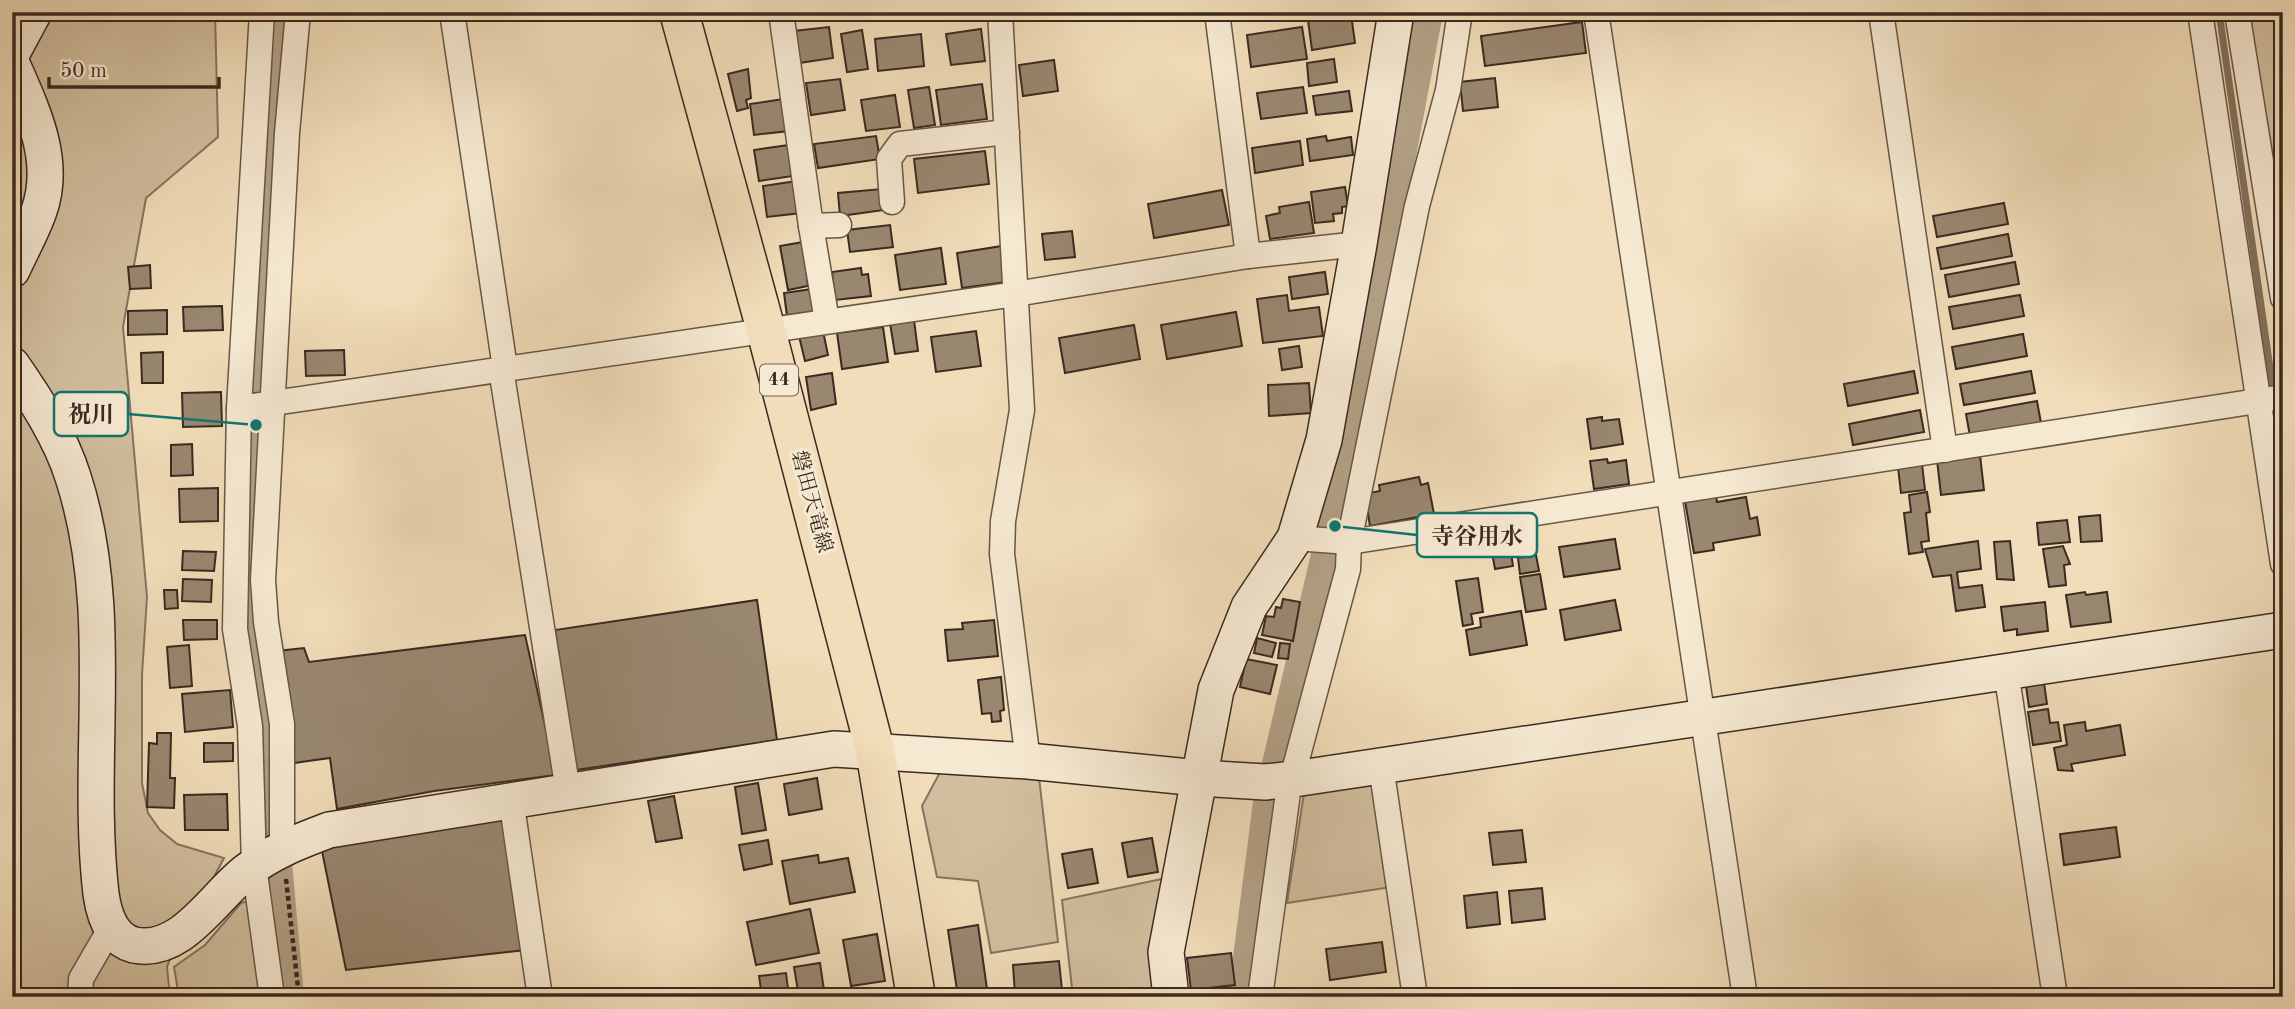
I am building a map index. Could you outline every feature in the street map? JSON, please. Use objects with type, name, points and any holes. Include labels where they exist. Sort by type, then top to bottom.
[{"type":"main road","name":"磐田天竜線","points":[[679,12],[766,330],[875,750],[916,997]]},
{"type":"street","points":[[12,53],[34,12]]},
{"type":"street","points":[[262,12],[239,408],[235,629],[269,856]]},
{"type":"street","points":[[272,997],[269,856],[282,724],[266,622],[263,580],[275,403],[287,134],[298,12]]},
{"type":"street","points":[[452,12],[503,369],[568,790]]},
{"type":"street","points":[[781,12],[827,321]]},
{"type":"street","points":[[1000,12],[1022,410],[1003,517],[1002,554],[1028,761]]},
{"type":"street","points":[[1217,12],[1248,256]]},
{"type":"street","points":[[1260,997],[1288,793],[1294,779],[1348,569],[1327,540],[1324,440],[1396,12]]},
{"type":"street","points":[[1327,540],[1448,90],[1460,12]]},
{"type":"street","points":[[1596,12],[1745,997]]},
{"type":"street","points":[[1881,12],[1945,450]]},
{"type":"street","points":[[2200,12],[2269,399],[2283,564]]},
{"type":"street","points":[[2237,12],[2283,298]]},
{"type":"street","points":[[12,64],[40,134],[46,167],[41,208],[12,270]]},
{"type":"street","points":[[892,202],[889,159],[900,144],[1007,132]]},
{"type":"street","points":[[811,226],[839,225]]},
{"type":"street","points":[[239,408],[1016,294],[1248,256],[1359,244]]},
{"type":"street","points":[[12,365],[44,417],[73,475],[88,541],[98,603],[98,871],[103,908],[111,927],[122,940],[137,945],[172,939],[269,856],[352,824],[834,749],[1028,761],[1265,782],[2283,630]]},
{"type":"street","points":[[1163,996],[1166,952],[1216,690],[1249,607],[1327,540],[1668,493],[2269,399]]},
{"type":"street","points":[[2006,671],[2055,997]]},
{"type":"street","points":[[1381,766],[1415,997]]},
{"type":"street","points":[[511,799],[540,997]]},
{"type":"street","points":[[80,997],[81,979],[111,927]]},
{"type":"path","points":[[269,856],[299,997]]},
{"type":"shaded area","points":[[12,12],[215,12],[218,137],[146,198],[123,327],[147,597],[142,675],[142,783],[148,813],[160,830],[177,844],[224,858],[170,959],[167,967],[170,997],[12,997]]},
{"type":"shaded area","points":[[2237,12],[2283,12],[2283,298]]},
{"type":"shaded area","points":[[946,761],[1038,769],[1058,942],[991,953],[978,881],[937,877],[922,806]]},
{"type":"shaded area","points":[[1382,775],[1398,886],[1287,903],[1304,793]]},
{"type":"shaded area","points":[[1171,877],[1156,989],[1073,997],[1062,900]]},
{"type":"shaded area","points":[[248,901],[260,997],[179,997],[174,967],[205,945],[241,903]]},
{"type":"building","points":[[834,12],[866,12],[867,16],[834,19]]},
{"type":"building","points":[[1351,14],[1355,43],[1312,50],[1308,20]]},
{"type":"building","points":[[1582,22],[1586,53],[1485,66],[1481,36]]},
{"type":"building","points":[[829,27],[833,58],[799,63],[794,31]]},
{"type":"building","points":[[1302,27],[1307,59],[1251,67],[1247,35]]},
{"type":"building","points":[[981,29],[985,61],[951,65],[946,34]]},
{"type":"building","points":[[862,30],[868,69],[847,72],[841,34]]},
{"type":"building","points":[[921,34],[924,66],[878,71],[875,39]]},
{"type":"building","points":[[1334,59],[1337,82],[1309,86],[1307,63]]},
{"type":"building","points":[[1054,60],[1058,91],[1023,96],[1019,65]]},
{"type":"building","points":[[748,69],[751,98],[746,100],[748,108],[737,111],[728,74]]},
{"type":"building","points":[[1495,78],[1498,107],[1463,111],[1460,82]]},
{"type":"building","points":[[840,79],[845,110],[811,115],[806,83]]},
{"type":"building","points":[[982,84],[987,119],[941,125],[936,90]]},
{"type":"building","points":[[929,87],[935,125],[914,128],[908,90]]},
{"type":"building","points":[[1303,87],[1307,113],[1261,119],[1257,93]]},
{"type":"building","points":[[1349,91],[1352,111],[1316,115],[1313,96]]},
{"type":"building","points":[[895,95],[900,127],[866,131],[861,100]]},
{"type":"building","points":[[784,99],[789,131],[754,135],[750,104]]},
{"type":"building","points":[[876,136],[880,159],[818,168],[814,144]]},
{"type":"building","points":[[1326,136],[1327,141],[1351,137],[1353,155],[1310,161],[1307,139]]},
{"type":"building","points":[[1300,141],[1303,165],[1255,173],[1252,148]]},
{"type":"building","points":[[789,145],[793,176],[759,181],[754,150]]},
{"type":"building","points":[[985,151],[989,184],[918,193],[914,159]]},
{"type":"building","points":[[797,181],[801,213],[767,217],[763,186]]},
{"type":"building","points":[[1345,187],[1348,206],[1342,207],[1342,213],[1333,214],[1334,221],[1315,223],[1311,192]]},
{"type":"building","points":[[882,189],[884,210],[840,216],[838,193]]},
{"type":"building","points":[[1222,190],[1229,225],[1154,238],[1148,204]]},
{"type":"building","points":[[1309,202],[1314,233],[1270,239],[1266,216],[1280,213],[1279,207]]},
{"type":"building","points":[[2004,203],[2008,224],[1937,237],[1933,216]]},
{"type":"building","points":[[890,225],[893,247],[850,252],[847,230]]},
{"type":"building","points":[[1072,231],[1075,257],[1045,260],[1042,234]]},
{"type":"building","points":[[2008,234],[2012,256],[1941,269],[1937,248]]},
{"type":"building","points":[[803,242],[808,286],[788,290],[780,246]]},
{"type":"building","points":[[1002,246],[1007,282],[962,288],[957,253]]},
{"type":"building","points":[[941,248],[946,284],[900,290],[895,255]]},
{"type":"building","points":[[2015,262],[2019,284],[1949,297],[1945,275]]},
{"type":"building","points":[[150,265],[151,288],[130,289],[128,267]]},
{"type":"building","points":[[861,268],[862,275],[868,274],[871,296],[835,300],[832,272]]},
{"type":"building","points":[[1325,272],[1328,294],[1292,299],[1289,277]]},
{"type":"building","points":[[812,289],[815,311],[787,316],[784,293]]},
{"type":"building","points":[[1287,295],[1289,311],[1319,307],[1323,336],[1263,343],[1257,299]]},
{"type":"building","points":[[2020,295],[2024,316],[1953,329],[1949,307]]},
{"type":"building","points":[[222,306],[223,330],[184,331],[183,307]]},
{"type":"building","points":[[167,310],[167,334],[128,335],[128,311]]},
{"type":"building","points":[[1236,312],[1242,346],[1167,359],[1161,325]]},
{"type":"building","points":[[914,320],[918,351],[895,354],[890,323]]},
{"type":"building","points":[[1134,325],[1140,359],[1065,373],[1059,338]]},
{"type":"building","points":[[883,327],[888,362],[842,369],[837,333]]},
{"type":"building","points":[[823,331],[828,355],[805,361],[799,336]]},
{"type":"building","points":[[976,331],[981,366],[936,372],[931,337]]},
{"type":"building","points":[[2023,334],[2027,356],[1956,369],[1952,347]]},
{"type":"building","points":[[1299,346],[1302,367],[1282,370],[1279,349]]},
{"type":"building","points":[[344,350],[345,375],[306,376],[305,351]]},
{"type":"building","points":[[163,352],[163,383],[142,383],[141,353]]},
{"type":"building","points":[[1914,371],[1918,393],[1848,406],[1844,384]]},
{"type":"building","points":[[2031,371],[2035,393],[1964,405],[1960,384]]},
{"type":"building","points":[[832,373],[836,404],[811,410],[806,377]]},
{"type":"building","points":[[1309,383],[1311,413],[1269,416],[1268,385]]},
{"type":"building","points":[[221,392],[222,426],[183,427],[182,393]]},
{"type":"building","points":[[2037,401],[2041,423],[1970,436],[1966,414]]},
{"type":"building","points":[[1920,410],[1924,432],[1853,445],[1849,424]]},
{"type":"building","points":[[1602,417],[1602,421],[1619,419],[1623,444],[1591,449],[1587,419]]},
{"type":"building","points":[[192,444],[193,475],[171,476],[171,445]]},
{"type":"building","points":[[1980,455],[1984,490],[1941,495],[1937,460]]},
{"type":"building","points":[[1607,459],[1608,463],[1626,460],[1629,484],[1594,489],[1590,461]]},
{"type":"building","points":[[1922,464],[1925,490],[1901,493],[1898,467]]},
{"type":"building","points":[[1419,477],[1421,485],[1428,483],[1434,514],[1370,526],[1365,494],[1380,491],[1379,485]]},
{"type":"building","points":[[218,488],[218,521],[180,522],[179,489]]},
{"type":"building","points":[[1927,492],[1930,512],[1926,513],[1929,541],[1921,542],[1923,552],[1909,554],[1904,513],[1911,512],[1909,495]]},
{"type":"building","points":[[1716,496],[1717,502],[1746,497],[1750,519],[1757,517],[1760,535],[1713,543],[1714,550],[1694,553],[1685,501]]},
{"type":"building","points":[[2100,515],[2102,541],[2081,542],[2079,517]]},
{"type":"building","points":[[2067,520],[2070,542],[2039,545],[2037,523]]},
{"type":"building","points":[[1507,527],[1513,566],[1495,569],[1488,530]]},
{"type":"building","points":[[1615,539],[1620,569],[1564,577],[1559,547]]},
{"type":"building","points":[[1978,541],[1981,569],[1957,572],[1959,588],[1982,585],[1985,607],[1956,611],[1951,575],[1933,577],[1925,549]]},
{"type":"building","points":[[2010,541],[2014,580],[1997,579],[1994,542]]},
{"type":"building","points":[[2063,546],[2070,564],[2064,565],[2066,585],[2049,587],[2043,549]]},
{"type":"building","points":[[183,551],[216,552],[214,571],[182,570]]},
{"type":"building","points":[[1536,555],[1539,571],[1520,574],[1518,558]]},
{"type":"building","points":[[1540,574],[1546,609],[1526,612],[1520,577]]},
{"type":"building","points":[[1478,578],[1483,612],[1471,614],[1473,624],[1463,626],[1456,581]]},
{"type":"building","points":[[183,579],[212,580],[211,602],[182,601]]},
{"type":"building","points":[[164,590],[177,590],[178,608],[165,609]]},
{"type":"building","points":[[2085,592],[2086,595],[2107,592],[2111,622],[2071,627],[2066,595]]},
{"type":"building","points":[[1283,599],[1300,602],[1293,641],[1262,635],[1266,616],[1274,617],[1276,607],[1281,608]]},
{"type":"building","points":[[757,600],[777,740],[576,770],[555,630]]},
{"type":"building","points":[[1615,600],[1621,630],[1565,640],[1560,610]]},
{"type":"building","points":[[2045,602],[2048,631],[2017,635],[2017,629],[2004,631],[2001,607]]},
{"type":"building","points":[[1521,611],[1527,645],[1470,655],[1466,630],[1481,627],[1480,618]]},
{"type":"building","points":[[183,620],[217,620],[217,639],[184,640]]},
{"type":"building","points":[[994,620],[998,656],[948,661],[945,630],[963,629],[962,623]]},
{"type":"building","points":[[525,635],[556,775],[434,791],[337,809],[330,758],[294,763],[277,651],[304,648],[309,662]]},
{"type":"building","points":[[1257,638],[1276,643],[1272,657],[1254,653]]},
{"type":"building","points":[[1280,643],[1290,644],[1288,659],[1278,658]]},
{"type":"building","points":[[189,645],[192,686],[170,688],[167,647]]},
{"type":"building","points":[[1246,659],[1277,665],[1270,694],[1240,687]]},
{"type":"building","points":[[1001,677],[1004,710],[1000,711],[1001,721],[992,722],[991,713],[982,714],[978,680]]},
{"type":"building","points":[[2044,683],[2047,704],[2029,707],[2026,686]]},
{"type":"building","points":[[230,690],[233,727],[185,732],[182,694]]},
{"type":"building","points":[[2048,709],[2050,723],[2058,722],[2061,741],[2033,745],[2028,712]]},
{"type":"building","points":[[2085,722],[2086,731],[2120,725],[2125,755],[2071,764],[2073,771],[2058,770],[2054,748],[2067,745],[2064,725]]},
{"type":"building","points":[[157,733],[171,733],[170,778],[175,778],[174,808],[147,807],[149,743],[157,744]]},
{"type":"building","points":[[204,743],[233,743],[233,761],[204,762]]},
{"type":"building","points":[[817,778],[822,809],[789,815],[784,784]]},
{"type":"building","points":[[758,783],[766,830],[742,834],[735,787]]},
{"type":"building","points":[[227,794],[228,830],[185,830],[184,795]]},
{"type":"building","points":[[674,796],[682,838],[656,842],[648,801]]},
{"type":"building","points":[[505,814],[526,950],[346,970],[322,851],[345,842]]},
{"type":"building","points":[[2116,827],[2120,857],[2064,865],[2060,834]]},
{"type":"building","points":[[1522,830],[1526,862],[1493,865],[1489,833]]},
{"type":"building","points":[[1152,838],[1158,872],[1128,877],[1122,843]]},
{"type":"building","points":[[768,840],[772,864],[744,870],[739,845]]},
{"type":"building","points":[[1092,849],[1098,883],[1068,888],[1062,854]]},
{"type":"building","points":[[818,855],[819,863],[848,858],[855,892],[790,904],[782,861]]},
{"type":"building","points":[[1542,888],[1545,919],[1512,923],[1509,891]]},
{"type":"building","points":[[1497,892],[1500,924],[1467,928],[1464,896]]},
{"type":"building","points":[[810,909],[819,953],[756,965],[747,922]]},
{"type":"building","points":[[978,925],[988,996],[958,997],[948,930]]},
{"type":"building","points":[[877,934],[885,981],[851,986],[843,940]]},
{"type":"building","points":[[1382,942],[1386,972],[1330,980],[1326,949]]},
{"type":"building","points":[[1231,953],[1235,985],[1191,990],[1187,958]]},
{"type":"building","points":[[1059,961],[1062,990],[1015,994],[1013,965]]},
{"type":"building","points":[[820,963],[825,997],[799,997],[794,967]]},
{"type":"building","points":[[786,973],[789,997],[762,997],[759,976]]},
{"type":"waterway","points":[[280,12],[264,246],[249,629],[267,722],[264,773],[284,997]]},
{"type":"waterway","points":[[1248,997],[1273,803],[1330,560],[1391,181],[1423,12]]},
{"type":"waterway","points":[[2219,12],[2283,459]]},
{"type":"place","name":"祝川","points":[[256,425]]},
{"type":"place","name":"寺谷用水","points":[[1335,526]]}]
